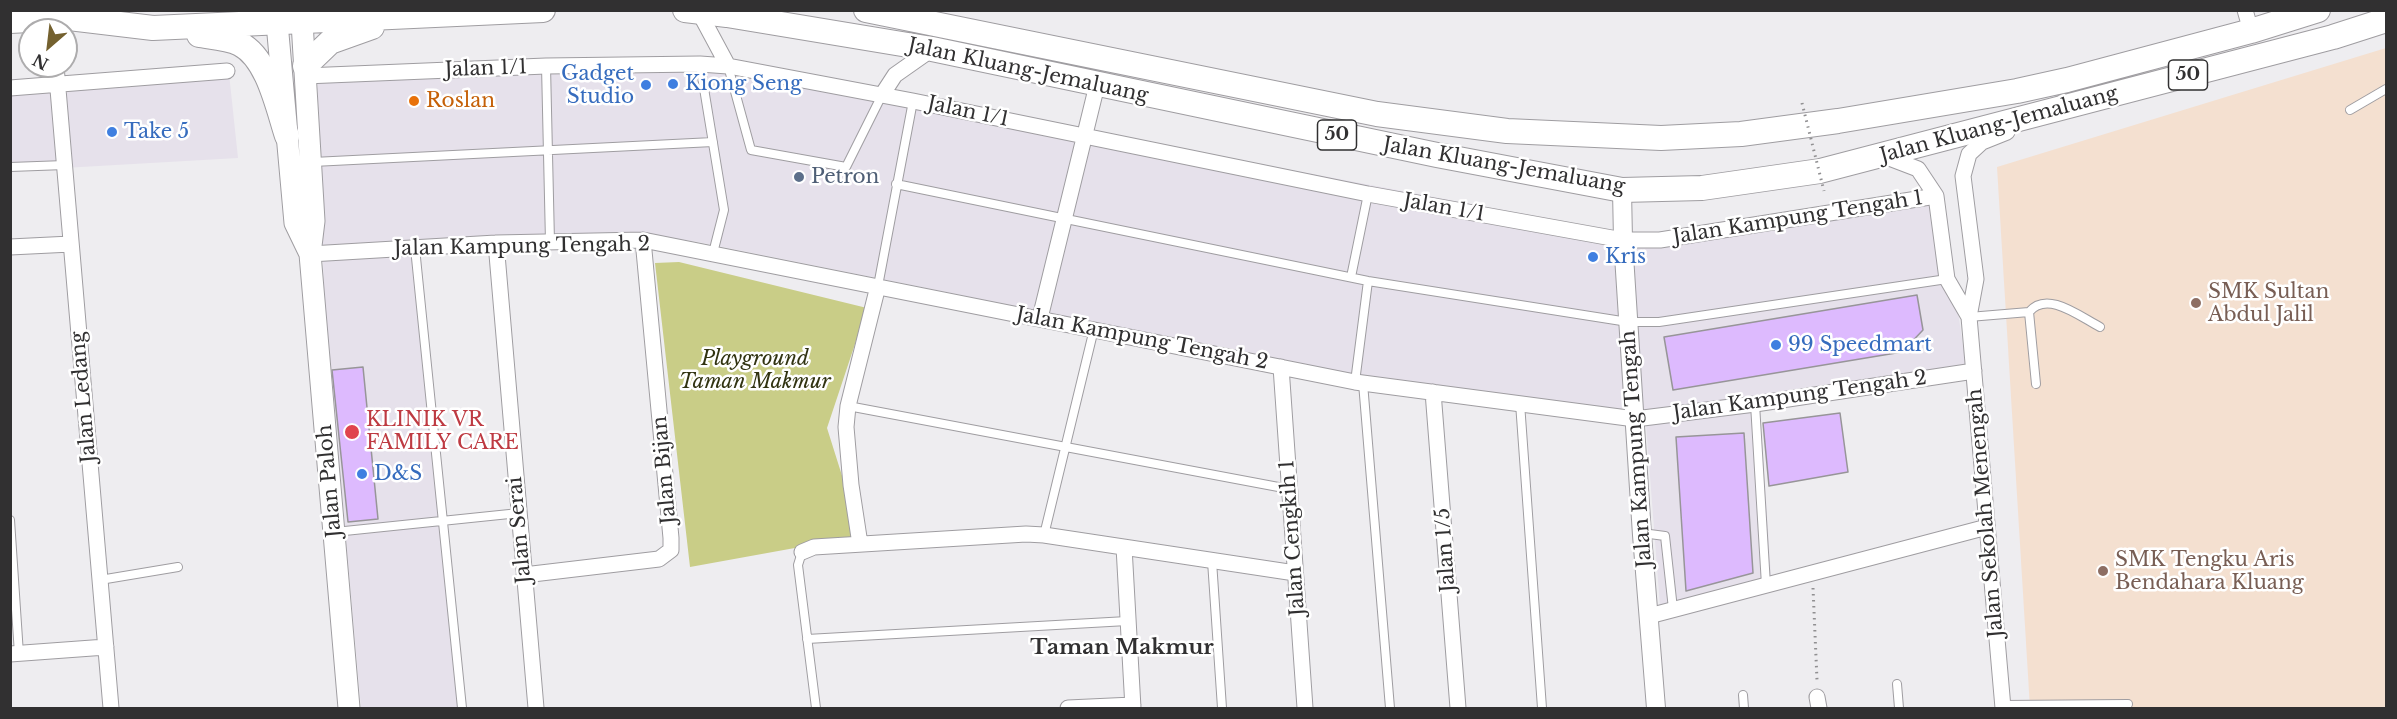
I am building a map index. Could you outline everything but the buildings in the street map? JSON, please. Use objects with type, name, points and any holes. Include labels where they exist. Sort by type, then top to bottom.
[{"type":"highway","points":[[78,23],[153,28],[543,10]]},
{"type":"highway","name":"Jalan Kluang-Jemaluang","points":[[866,10],[1377,114],[1507,131],[1661,138],[1752,133],[2017,91],[2067,80],[2248,21],[2318,10]]},
{"type":"highway","points":[[72,18],[97,11]]},
{"type":"highway","name":"Jalan Kluang-Jemaluang","points":[[692,11],[932,49],[1437,155],[1622,190],[1702,188],[1820,171],[2333,37],[2386,20]]},
{"type":"highway","points":[[305,71],[330,42],[351,33],[406,17]]},
{"type":"highway","points":[[153,28],[241,44],[256,58],[270,82],[287,136]]},
{"type":"main road","name":"Jalan Paloh","points":[[302,22],[314,221],[310,254],[349,708]]},
{"type":"main road","name":"Jalan Paloh","points":[[277,23],[295,223],[310,254]]},
{"type":"street","points":[[692,11],[728,66]]},
{"type":"street","points":[[882,95],[895,75],[932,49]]},
{"type":"street","name":"Jalan 1/1","points":[[305,71],[700,63],[728,66],[913,101],[1368,194],[1623,240]]},
{"type":"street","points":[[10,87],[226,71]]},
{"type":"street","name":"Jalan Ledang","points":[[57,78],[111,708]]},
{"type":"street","points":[[1040,318],[1097,85]]},
{"type":"street","name":"Jalan Sekolah Menengah","points":[[2003,707],[1969,317],[1976,279],[1963,176],[1969,154],[1982,142],[2061,109]]},
{"type":"street","name":"Jalan Sekolah Menengah","points":[[1884,156],[1918,169],[1936,196],[1947,279],[1969,317]]},
{"type":"street","name":"Jalan Kampung Tengah","points":[[1622,190],[1628,322],[1656,708]]},
{"type":"street","name":"Jalan Kampung Tengah 1","points":[[1623,240],[1660,240],[1936,196]]},
{"type":"street","name":"Jalan Kampung Tengah 2","points":[[310,254],[495,243],[644,240],[1359,382],[1635,419],[1755,404],[1974,371]]},
{"type":"street","name":"Jalan Bijan","points":[[524,575],[659,559],[671,550],[644,240]]},
{"type":"street","name":"Jalan Serai","points":[[495,243],[536,708]]},
{"type":"street","points":[[10,247],[71,244]]},
{"type":"street","points":[[860,544],[851,485],[846,427],[848,406],[878,286]]},
{"type":"street","name":"Jalan Cengkih 1","points":[[1281,367],[1305,708]]},
{"type":"street","name":"Jalan 1/5","points":[[1434,392],[1458,708]]},
{"type":"street","points":[[1648,616],[1987,527]]},
{"type":"street","points":[[802,552],[814,547],[1044,535],[1295,573]]},
{"type":"street","points":[[1068,708],[1133,707],[1124,547]]},
{"type":"street","points":[[15,654],[106,647]]},
{"type":"lane","points":[[700,63],[724,210],[713,253]]},
{"type":"lane","points":[[546,66],[550,242]]},
{"type":"lane","points":[[728,66],[751,150],[846,167],[882,95]]},
{"type":"lane","points":[[2350,110],[2386,89]]},
{"type":"lane","points":[[878,286],[913,101]]},
{"type":"lane","points":[[310,162],[713,142]]},
{"type":"lane","points":[[10,167],[64,165]]},
{"type":"lane","points":[[896,184],[1368,281],[1628,322],[1659,322],[1947,279]]},
{"type":"lane","points":[[1351,277],[1368,194]]},
{"type":"lane","points":[[416,248],[462,708]]},
{"type":"lane","points":[[1368,281],[1359,382],[1390,708]]},
{"type":"lane","points":[[2036,384],[2029,312],[2034,306],[2043,302],[2054,303],[2100,327]]},
{"type":"lane","points":[[1969,317],[2029,312]]},
{"type":"lane","points":[[1044,535],[1094,329]]},
{"type":"lane","points":[[1520,404],[1542,708]]},
{"type":"lane","points":[[1755,404],[1766,585]]},
{"type":"lane","points":[[848,406],[1289,489]]},
{"type":"lane","points":[[334,532],[519,513]]},
{"type":"lane","points":[[10,520],[15,654]]},
{"type":"lane","points":[[1642,533],[1665,536],[1672,609]]},
{"type":"lane","points":[[802,552],[798,565],[816,708]]},
{"type":"lane","points":[[1212,561],[1222,708]]},
{"type":"lane","points":[[100,580],[178,567]]},
{"type":"lane","points":[[807,639],[1127,621]]},
{"type":"lane","points":[[1897,684],[1899,708]]},
{"type":"lane","points":[[1743,695],[1744,708]]},
{"type":"lane","points":[[2003,707],[2128,704]]},
{"type":"path","points":[[1802,103],[1824,191]]},
{"type":"path","points":[[1812,573],[1818,703]]},
{"type":"shaded area","name":"SMK Sultan Abdul Jalil","points":[[2386,48],[2386,708],[2030,708],[1997,167]]},
{"type":"shaded area","points":[[685,57],[733,59],[1107,135],[1613,231],[1662,233],[1940,189],[1968,380],[1760,409],[1771,576],[1660,606],[1645,411],[1352,374],[698,242],[643,234],[419,241],[466,708],[361,708],[324,293],[317,69]]},
{"type":"shaded area","points":[[228,64],[238,158],[11,171],[10,80],[78,78],[78,75]]},
{"type":"green space","name":"Playground Taman Makmur","points":[[679,262],[867,308],[827,428],[861,536],[690,567],[655,263]]},
{"type":"place","name":"Kiong Seng","points":[[673,84]]},
{"type":"place","name":"Gadget Studio","points":[[646,85]]},
{"type":"place","name":"Roslan","points":[[414,101]]},
{"type":"place","name":"Take 5","points":[[112,132]]},
{"type":"place","name":"Petron","points":[[799,177]]},
{"type":"place","name":"Kris","points":[[1593,257]]},
{"type":"place","name":"SMK Sultan Abdul Jalil","points":[[2196,303]]},
{"type":"place","name":"99 Speedmart","points":[[1776,345]]},
{"type":"place","name":"KLINIK VR FAMILY CARE","points":[[352,432]]},
{"type":"place","name":"D&S","points":[[362,474]]},
{"type":"place","name":"SMK Tengku Aris Bendahara Kluang","points":[[2103,571]]},
{"type":"district","name":"Taman Makmur","points":[[1122,648]]}]
